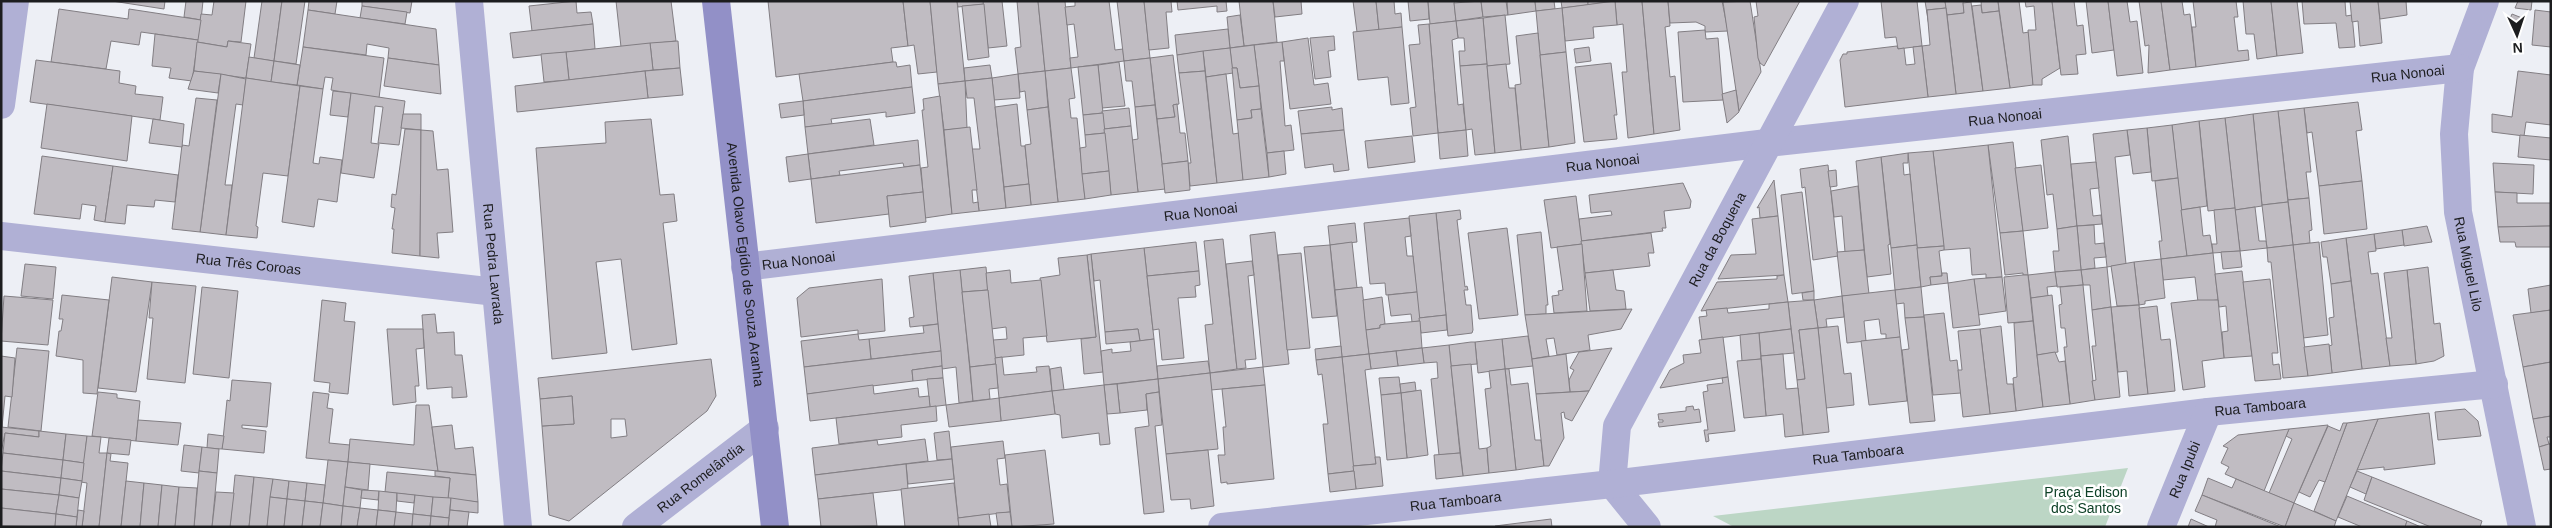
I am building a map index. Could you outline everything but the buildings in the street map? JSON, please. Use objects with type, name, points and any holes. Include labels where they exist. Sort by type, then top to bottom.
[{"type":"main road","name":"Avenida Olavo Egídio de Souza Aranha","points":[[716,1],[744,266],[765,428],[775,527]]},
{"type":"street","points":[[1,105],[15,1]]},
{"type":"street","name":"Rua Pedra Lavrada","points":[[469,1],[518,527]]},
{"type":"street","name":"Rua da Boquena","points":[[1612,484],[1617,426],[1844,1]]},
{"type":"street","name":"Rua Miguel Lilo","points":[[2485,1],[2460,68],[2454,134],[2458,212],[2522,527]]},
{"type":"street","name":"Rua Nonoai","points":[[744,266],[1767,143],[2460,68]]},
{"type":"street","name":"Rua Três Coroas","points":[[1,236],[496,292]]},
{"type":"street","name":"Rua Tamboara","points":[[1222,527],[1612,484],[2208,412],[2494,384]]},
{"type":"street","name":"Rua Ipubi","points":[[2161,527],[2208,412]]},
{"type":"street","name":"Rua Romelândia","points":[[636,527],[765,428]]},
{"type":"street","points":[[1612,484],[1647,527]]},
{"type":"green space","name":"Praça Edison dos Santos","points":[[2128,468],[2105,527],[1734,527],[1713,516]]}]
